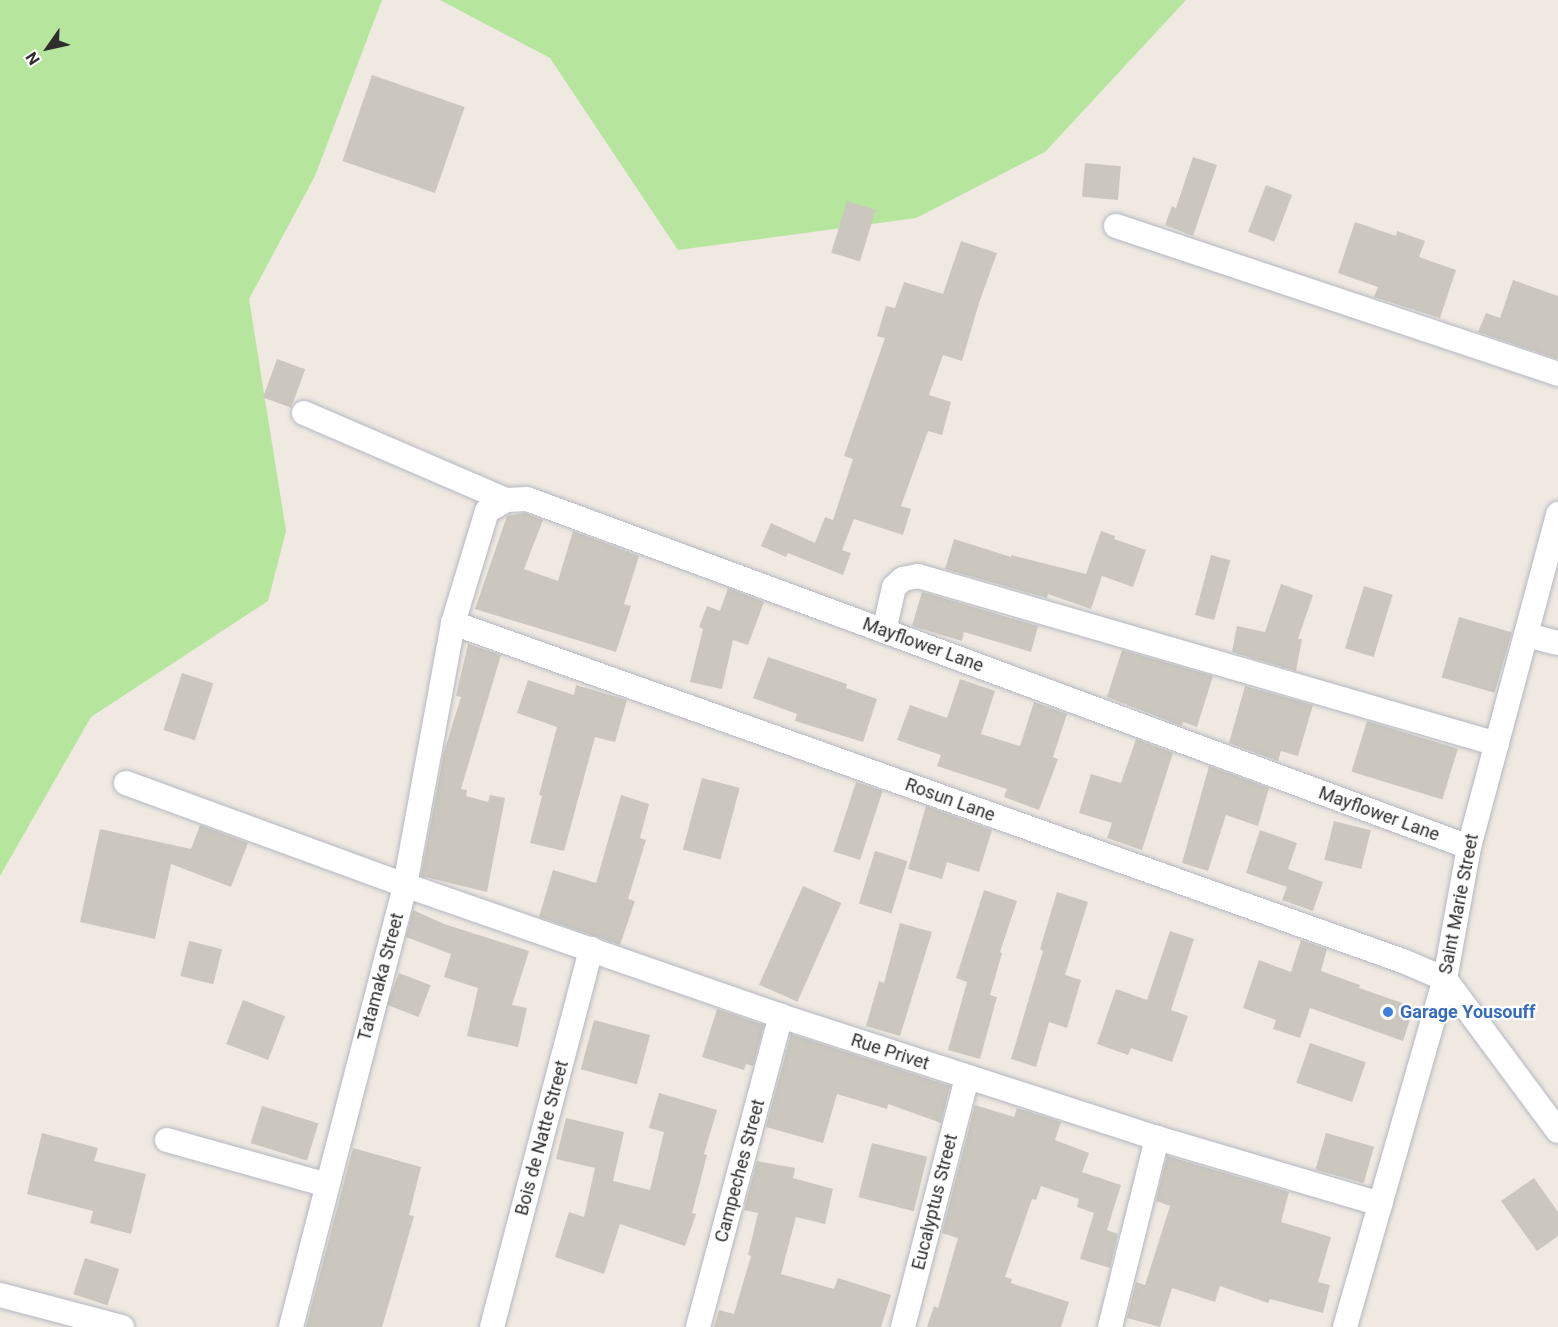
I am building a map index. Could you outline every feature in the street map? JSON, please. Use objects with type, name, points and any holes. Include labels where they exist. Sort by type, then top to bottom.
[{"type":"street","points":[[1116,226],[1558,374]]},
{"type":"street","name":"Mayflower Lane","points":[[304,412],[506,500],[527,499],[1469,847]]},
{"type":"street","points":[[453,623],[487,511],[506,500]]},
{"type":"street","name":"Saint Marie Street","points":[[1345,1327],[1445,979],[1469,847],[1558,514]]},
{"type":"street","points":[[884,631],[894,587],[903,579],[918,576],[1497,744]]},
{"type":"street","name":"Tatamaka Street","points":[[291,1327],[405,885],[453,623]]},
{"type":"street","name":"Rosun Lane","points":[[453,623],[1391,957],[1445,979]]},
{"type":"street","points":[[1527,635],[1558,643]]},
{"type":"street","name":"Rue Privet","points":[[126,783],[405,885],[781,1016],[1157,1138],[1380,1204]]},
{"type":"street","name":"Bois de Natte Street","points":[[492,1327],[591,949]]},
{"type":"street","points":[[1445,979],[1558,1131]]},
{"type":"street","name":"Campeches Street","points":[[698,1327],[781,1016]]},
{"type":"street","name":"Eucalyptus Street","points":[[903,1327],[967,1078]]},
{"type":"street","points":[[1110,1327],[1157,1138]]},
{"type":"street","points":[[167,1140],[327,1185]]},
{"type":"street","points":[[0,1295],[122,1327]]},
{"type":"green space","points":[[0,0],[382,0],[315,176],[249,299],[286,531],[268,601],[91,717],[0,876]]},
{"type":"green space","points":[[440,0],[1186,0],[1045,152],[916,218],[678,250],[550,58]]},
{"type":"building","points":[[372,75],[465,107],[435,193],[342,161]]},
{"type":"building","points":[[1193,157],[1217,165],[1193,236],[1165,225],[1172,206],[1176,208]]},
{"type":"building","points":[[1085,163],[1121,166],[1118,200],[1082,197]]},
{"type":"building","points":[[1266,185],[1292,195],[1274,242],[1248,232]]},
{"type":"building","points":[[847,201],[876,210],[860,261],[831,253]]},
{"type":"building","points":[[1355,222],[1396,236],[1397,231],[1425,241],[1419,257],[1456,270],[1440,318],[1374,297],[1378,287],[1338,273]]},
{"type":"building","points":[[961,241],[997,253],[962,361],[943,355],[929,395],[951,402],[942,435],[928,431],[901,506],[911,509],[903,535],[854,519],[842,550],[851,553],[843,575],[788,553],[786,557],[761,546],[771,523],[815,543],[825,517],[833,520],[853,459],[844,456],[885,338],[877,336],[886,306],[895,308],[904,282],[943,294]]},
{"type":"building","points":[[1513,280],[1558,296],[1558,359],[1478,332],[1486,313],[1500,318]]},
{"type":"building","points":[[277,359],[305,369],[291,408],[263,398]]},
{"type":"building","points":[[525,513],[543,520],[524,569],[558,581],[573,531],[639,556],[624,604],[631,606],[616,652],[475,609],[507,516]]},
{"type":"building","points":[[1101,531],[1115,536],[1114,539],[1146,550],[1133,587],[1102,576],[1091,609],[1048,594],[1047,598],[945,569],[954,539],[1011,557],[1011,555],[1086,574]]},
{"type":"building","points":[[1211,555],[1230,560],[1214,620],[1195,615]]},
{"type":"building","points":[[1281,584],[1313,595],[1298,639],[1302,639],[1296,671],[1232,652],[1237,626],[1265,632]]},
{"type":"building","points":[[1364,586],[1393,595],[1374,657],[1345,648]]},
{"type":"building","points":[[728,588],[764,602],[748,645],[733,640],[722,689],[690,682],[703,629],[699,627],[707,606],[720,611]]},
{"type":"building","points":[[922,592],[1038,626],[1031,652],[964,632],[962,641],[912,626]]},
{"type":"building","points":[[1459,617],[1512,632],[1495,693],[1442,678]]},
{"type":"building","points":[[468,644],[501,655],[461,789],[467,790],[466,796],[488,802],[490,795],[505,798],[487,892],[421,876],[444,752],[461,697],[456,696]]},
{"type":"building","points":[[1122,650],[1213,676],[1197,727],[1183,722],[1182,726],[1107,697]]},
{"type":"building","points":[[768,657],[847,684],[846,688],[877,699],[863,742],[795,721],[797,714],[753,698]]},
{"type":"building","points":[[182,673],[213,683],[195,740],[163,730]]},
{"type":"building","points":[[960,679],[995,691],[981,734],[1020,746],[1034,702],[1067,714],[1053,757],[1058,759],[1039,810],[1004,797],[1007,789],[937,766],[941,755],[897,740],[910,705],[947,718]]},
{"type":"building","points":[[528,680],[574,695],[576,685],[627,700],[615,742],[595,737],[564,851],[530,843],[542,796],[539,795],[557,727],[517,713]]},
{"type":"building","points":[[1245,686],[1313,705],[1298,756],[1281,751],[1278,761],[1229,743]]},
{"type":"building","points":[[1367,721],[1458,749],[1442,799],[1352,772]]},
{"type":"building","points":[[1136,739],[1173,753],[1142,850],[1107,838],[1112,823],[1079,813],[1091,774],[1121,783]]},
{"type":"building","points":[[1209,766],[1269,788],[1258,826],[1226,815],[1208,871],[1182,863]]},
{"type":"building","points":[[702,778],[740,788],[721,860],[683,849]]},
{"type":"building","points":[[856,782],[883,791],[860,860],[833,851]]},
{"type":"building","points":[[621,795],[649,804],[640,838],[646,840],[628,899],[635,901],[620,945],[539,917],[553,870],[596,883]]},
{"type":"building","points":[[926,806],[992,830],[979,872],[947,862],[942,879],[908,869]]},
{"type":"building","points":[[1334,821],[1371,830],[1361,869],[1324,860]]},
{"type":"building","points":[[200,825],[248,843],[231,887],[171,864],[155,939],[80,922],[100,829],[191,849]]},
{"type":"building","points":[[1260,830],[1297,843],[1288,869],[1323,882],[1313,911],[1282,900],[1287,887],[1246,873]]},
{"type":"building","points":[[875,851],[908,861],[891,914],[859,904]]},
{"type":"building","points":[[803,886],[841,903],[797,1002],[759,985]]},
{"type":"building","points":[[984,890],[1017,901],[1000,952],[1002,953],[990,995],[997,997],[980,1059],[948,1050],[967,982],[956,978]]},
{"type":"building","points":[[1057,892],[1088,902],[1065,975],[1081,980],[1067,1028],[1049,1022],[1036,1067],[1011,1059],[1043,951],[1040,949]]},
{"type":"building","points":[[413,910],[444,924],[529,951],[512,1005],[527,1008],[518,1047],[467,1036],[478,988],[444,977],[451,954],[406,937]]},
{"type":"building","points":[[900,923],[932,932],[900,1036],[866,1026],[879,981],[884,983]]},
{"type":"building","points":[[1170,931],[1194,939],[1171,1010],[1188,1016],[1172,1062],[1131,1048],[1128,1055],[1097,1044],[1116,989],[1147,1000]]},
{"type":"building","points":[[1301,940],[1327,949],[1321,971],[1360,985],[1359,988],[1414,1007],[1403,1041],[1310,1008],[1300,1038],[1273,1029],[1276,1020],[1243,1008],[1259,960],[1291,972]]},
{"type":"building","points":[[189,941],[222,949],[213,984],[180,976]]},
{"type":"building","points":[[399,973],[431,985],[419,1017],[387,1005]]},
{"type":"building","points":[[243,1000],[285,1016],[268,1060],[226,1044]]},
{"type":"building","points":[[717,1009],[764,1025],[753,1066],[746,1064],[744,1070],[702,1057]]},
{"type":"building","points":[[594,1020],[650,1035],[637,1084],[581,1069]]},
{"type":"building","points":[[791,1034],[950,1086],[941,1123],[888,1104],[887,1109],[837,1094],[823,1143],[766,1127]]},
{"type":"building","points":[[1310,1043],[1366,1062],[1352,1102],[1296,1083]]},
{"type":"building","points":[[659,1093],[717,1110],[704,1154],[707,1155],[692,1213],[696,1214],[685,1246],[620,1224],[604,1274],[555,1257],[569,1212],[584,1217],[595,1168],[556,1159],[566,1118],[624,1132],[613,1181],[650,1190],[664,1132],[649,1128]]},
{"type":"building","points":[[975,1105],[1014,1117],[1017,1108],[1061,1122],[1055,1140],[1089,1153],[1082,1172],[1121,1185],[1107,1230],[1118,1234],[1110,1268],[1080,1259],[1094,1213],[1077,1207],[1079,1199],[1041,1186],[1036,1200],[1032,1199],[1005,1277],[1012,1279],[1011,1283],[1069,1302],[1061,1327],[927,1327],[934,1306],[938,1308],[958,1238],[942,1233]]},
{"type":"building","points":[[262,1106],[318,1123],[307,1161],[251,1143]]},
{"type":"building","points":[[42,1133],[98,1148],[94,1161],[146,1174],[131,1234],[90,1223],[93,1211],[27,1194]]},
{"type":"building","points":[[1326,1133],[1374,1147],[1364,1183],[1316,1170]]},
{"type":"building","points":[[872,1143],[927,1157],[914,1211],[858,1197]]},
{"type":"building","points":[[353,1148],[421,1167],[409,1215],[414,1216],[382,1327],[306,1327]]},
{"type":"building","points":[[1167,1156],[1289,1192],[1281,1222],[1331,1237],[1318,1282],[1330,1285],[1323,1313],[1270,1299],[1268,1303],[1220,1286],[1215,1302],[1172,1288],[1160,1327],[1127,1318],[1136,1282],[1145,1285],[1170,1206],[1156,1201]]},
{"type":"building","points":[[757,1161],[795,1168],[793,1178],[833,1189],[825,1224],[796,1217],[781,1274],[834,1289],[838,1278],[891,1295],[881,1327],[714,1327],[719,1310],[734,1314],[751,1256],[748,1255],[758,1213],[744,1210]]},
{"type":"building","points":[[1534,1178],[1558,1212],[1558,1236],[1537,1251],[1501,1201]]},
{"type":"building","points":[[85,1258],[119,1269],[107,1305],[73,1294]]},
{"type":"place","name":"Garage Yousouff","points":[[1388,1012]]}]
